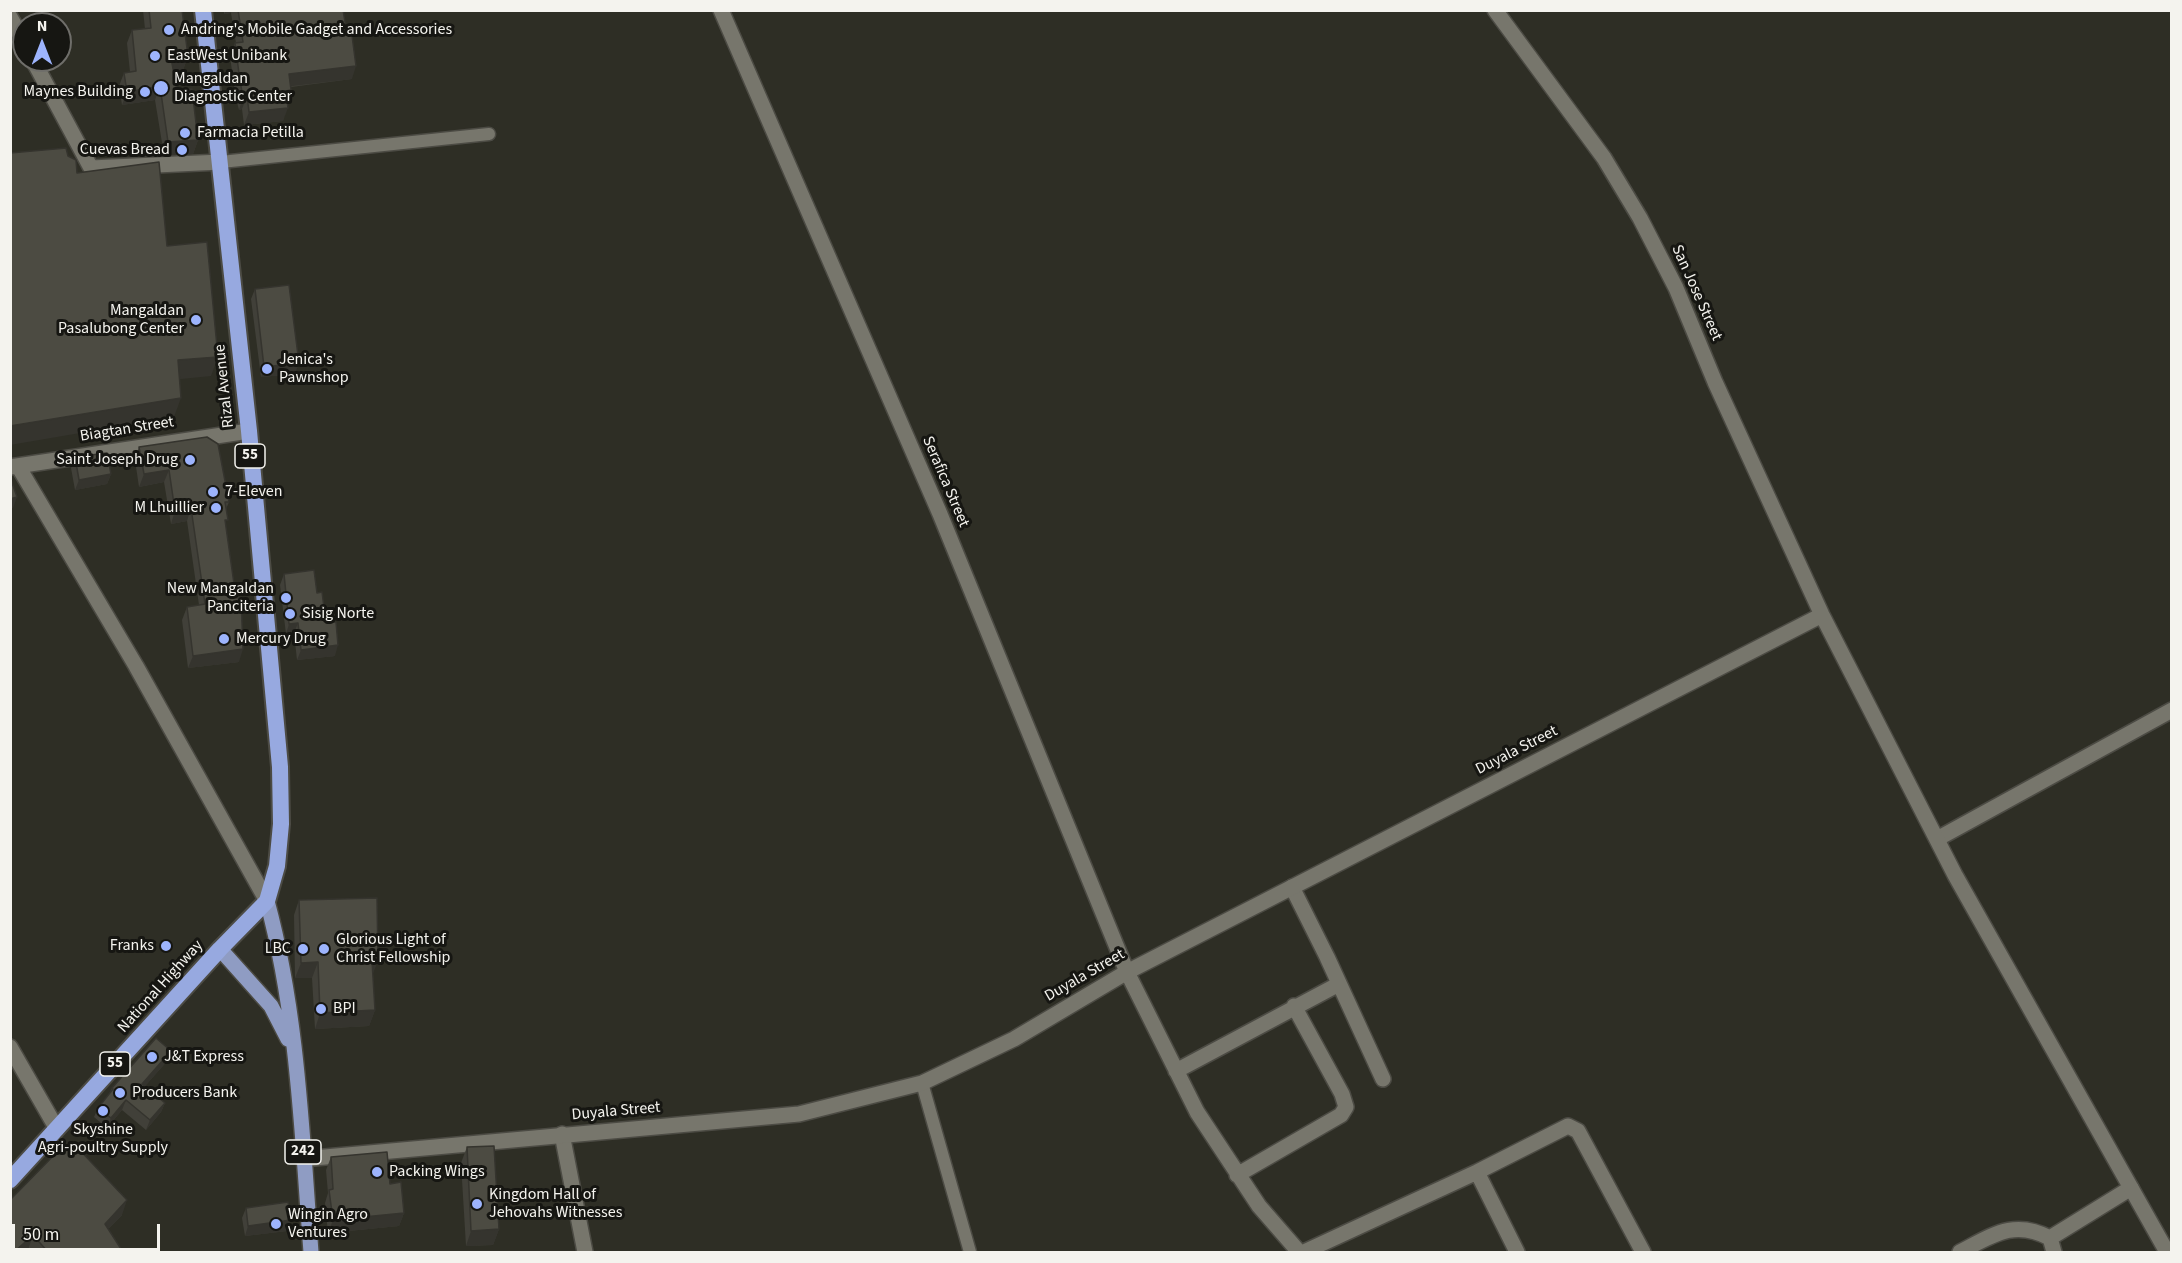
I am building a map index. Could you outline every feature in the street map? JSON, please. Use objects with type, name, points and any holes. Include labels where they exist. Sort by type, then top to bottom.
[{"type":"highway","name":"Rizal Avenue","points":[[203,10],[249,431],[280,767],[281,824],[277,867],[267,901]]},
{"type":"highway","name":"National Highway","points":[[10,1180],[220,949],[267,901]]},
{"type":"main road","name":"242","points":[[267,901],[279,948],[294,1051],[311,1252]]},
{"type":"main road","name":"242","points":[[220,949],[271,1006],[294,1051]]},
{"type":"street","name":"Serafica Street","points":[[721,10],[940,514],[1126,972],[1176,1071],[1237,1175],[1278,1230],[1299,1252]]},
{"type":"street","name":"San Jose Street","points":[[1495,10],[1604,158],[1640,218],[1676,288],[1715,382],[1822,615],[1937,839],[2167,1252]]},
{"type":"street","points":[[39,72],[91,168],[221,162]]},
{"type":"street","name":"Biagtan Street","points":[[14,466],[249,431]]},
{"type":"street","points":[[14,466],[136,666],[267,901]]},
{"type":"street","name":"Duyala Street","points":[[303,1159],[799,1114],[922,1083],[1014,1040],[1126,972],[1822,615]]},
{"type":"street","points":[[1937,839],[2172,710]]},
{"type":"street","points":[[1292,887],[1383,1079]]},
{"type":"street","points":[[1176,1071],[1339,984]]},
{"type":"street","points":[[1237,1175],[1341,1115],[1346,1107],[1342,1094],[1294,1006]]},
{"type":"street","points":[[10,1047],[57,1129]]},
{"type":"street","points":[[1304,1252],[1477,1172],[1562,1127],[1574,1127],[1643,1252]]},
{"type":"street","points":[[562,1134],[585,1252]]},
{"type":"street","points":[[1477,1172],[1517,1252]]},
{"type":"street","points":[[1960,1252],[2010,1229],[2035,1230],[2052,1245],[2131,1188]]},
{"type":"lane","points":[[221,162],[489,134]]},
{"type":"lane","points":[[922,1083],[970,1252]]},
{"type":"building","points":[[149,10],[182,10],[188,56],[171,58],[177,90],[192,89],[198,140],[168,142],[160,86],[127,92],[124,73],[136,71],[132,30],[151,28]]},
{"type":"building","points":[[238,10],[343,10],[346,28],[351,28],[356,66],[289,74],[291,90],[286,91],[288,108],[249,112],[247,96],[243,97],[235,43],[243,42]]},
{"type":"building","points":[[66,148],[68,156],[76,160],[77,173],[159,162],[167,246],[207,242],[218,357],[178,360],[181,398],[10,426],[10,153]]},
{"type":"building","points":[[289,285],[299,363],[264,367],[255,289]]},
{"type":"building","points":[[207,437],[218,444],[229,502],[225,502],[228,520],[225,520],[236,598],[241,597],[243,649],[193,656],[187,607],[205,604],[191,508],[175,511],[169,470],[144,474],[139,447]]},
{"type":"building","points":[[107,453],[111,474],[79,480],[75,457]]},
{"type":"building","points":[[10,477],[17,497],[10,499]]},
{"type":"building","points":[[314,570],[317,593],[322,592],[326,623],[336,622],[338,645],[301,650],[298,623],[289,624],[284,574]]},
{"type":"building","points":[[377,898],[378,961],[372,961],[375,1010],[320,1013],[318,962],[301,963],[299,900]]},
{"type":"building","points":[[156,1038],[171,1051],[142,1084],[165,1103],[150,1120],[126,1100],[111,1118],[98,1108],[112,1088]]},
{"type":"building","points":[[73,1143],[127,1200],[105,1224],[123,1252],[48,1252],[33,1235],[14,1252],[10,1252],[10,1200],[61,1148],[65,1152]]},
{"type":"building","name":"Kingdom Hall of Jehovahs Witnesses","points":[[494,1146],[499,1229],[471,1231],[467,1147]]},
{"type":"building","points":[[387,1152],[390,1184],[401,1182],[404,1213],[333,1220],[329,1190],[333,1189],[331,1157]]},
{"type":"building","points":[[288,1202],[291,1220],[248,1226],[246,1208]]},
{"type":"place","name":"Andring's Mobile Gadget and Accessories","points":[[169,30]]},
{"type":"place","name":"EastWest Unibank","points":[[155,56]]},
{"type":"place","name":"Mangaldan Diagnostic Center","points":[[161,88]]},
{"type":"place","name":"Maynes Building","points":[[145,92]]},
{"type":"place","name":"Farmacia Petilla","points":[[185,133]]},
{"type":"place","name":"Cuevas Bread","points":[[182,150]]},
{"type":"place","name":"Mangaldan Pasalubong Center","points":[[196,320]]},
{"type":"place","name":"Jenica's Pawnshop","points":[[267,369]]},
{"type":"place","name":"Saint Joseph Drug","points":[[190,460]]},
{"type":"place","name":"7-Eleven","points":[[213,492]]},
{"type":"place","name":"M Lhuillier","points":[[216,508]]},
{"type":"place","name":"New Mangaldan Panciteria","points":[[286,598]]},
{"type":"place","name":"Sisig Norte","points":[[290,614]]},
{"type":"place","name":"Mercury Drug","points":[[224,639]]},
{"type":"place","name":"Franks","points":[[166,946]]},
{"type":"place","name":"LBC","points":[[303,949]]},
{"type":"place","name":"Glorious Light of Christ Fellowship","points":[[324,949]]},
{"type":"place","name":"BPI","points":[[321,1009]]},
{"type":"place","name":"J&T Express","points":[[152,1057]]},
{"type":"place","name":"Producers Bank","points":[[120,1093]]},
{"type":"place","name":"Skyshine Agri-poultry Supply","points":[[103,1111]]},
{"type":"place","name":"Packing Wings","points":[[377,1172]]},
{"type":"place","name":"Kingdom Hall of Jehovahs Witnesses","points":[[477,1204]]},
{"type":"place","name":"Wingin Agro Ventures","points":[[276,1224]]}]
